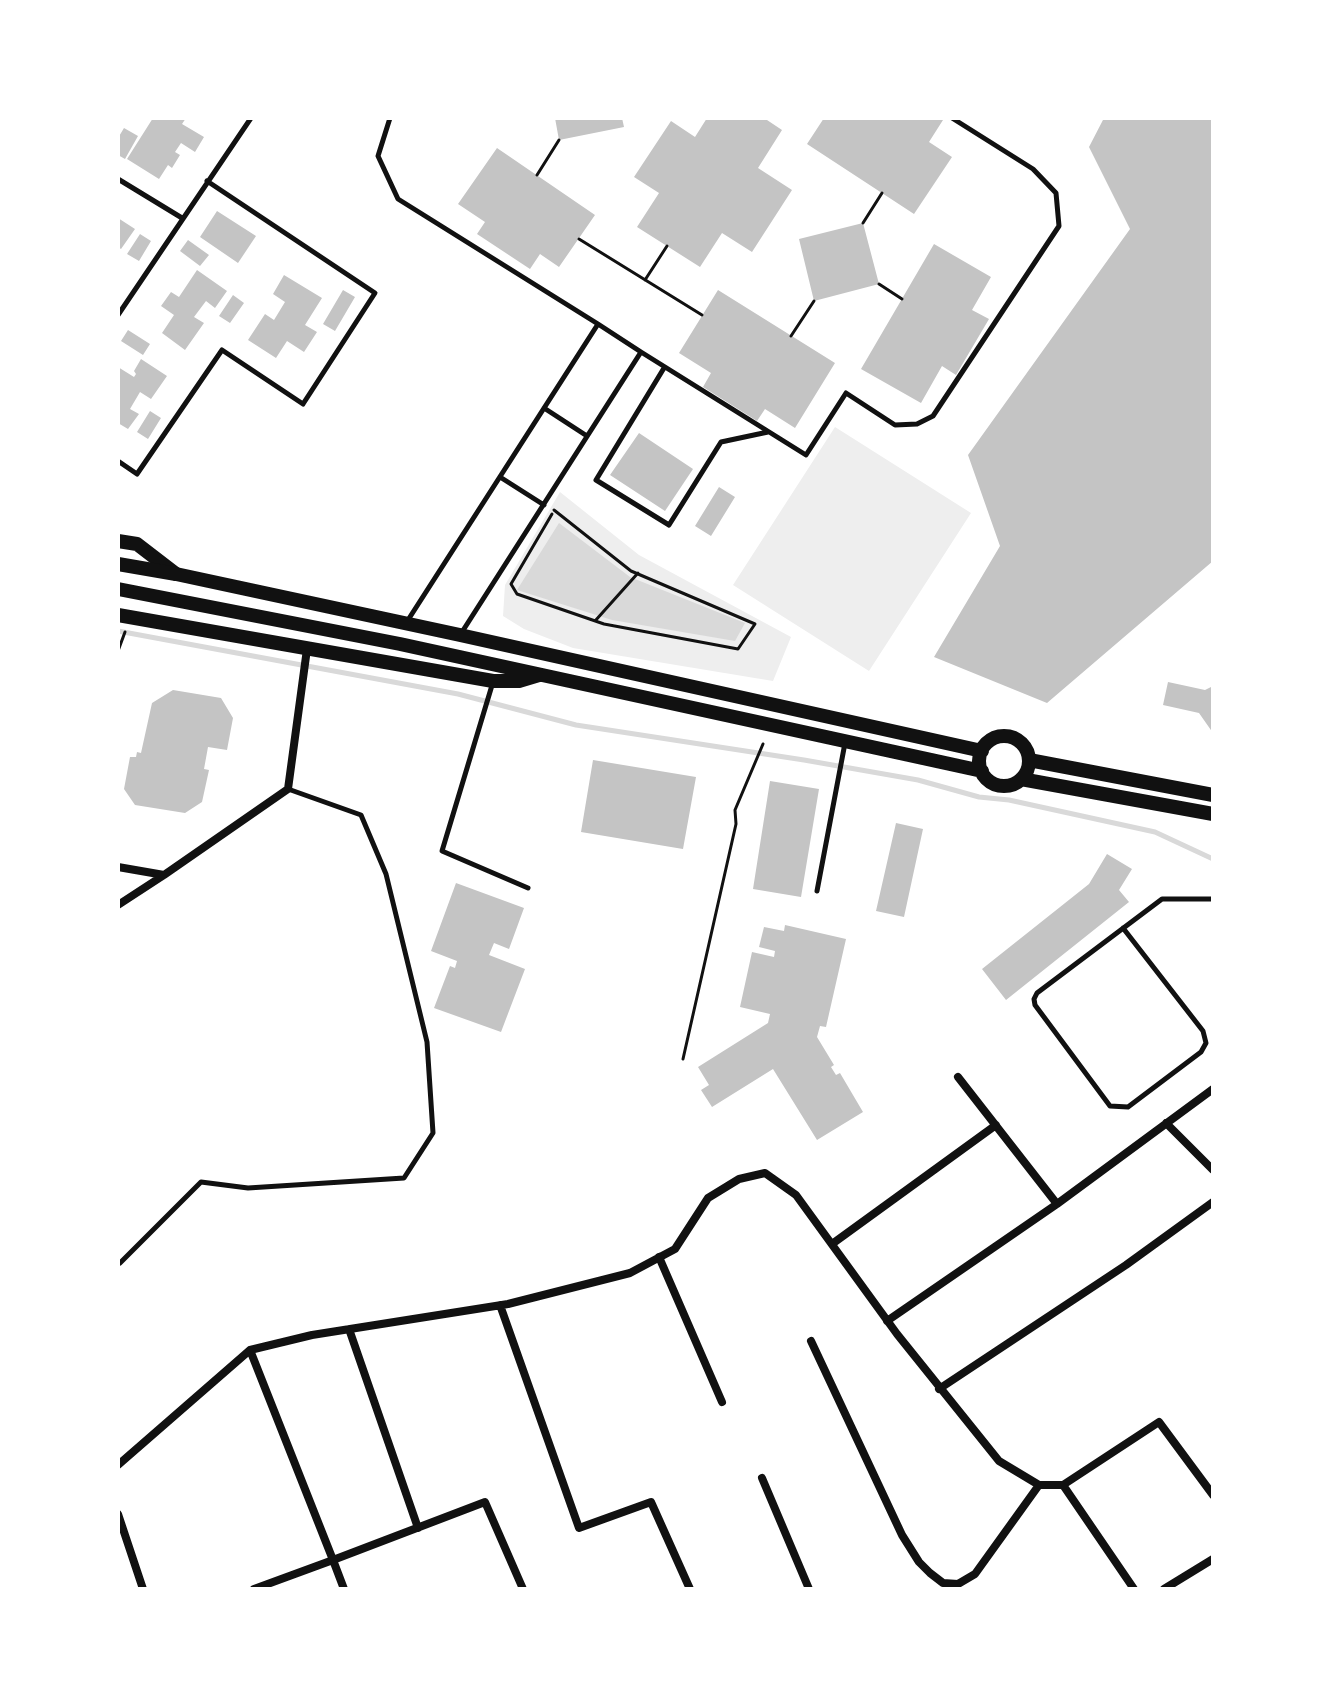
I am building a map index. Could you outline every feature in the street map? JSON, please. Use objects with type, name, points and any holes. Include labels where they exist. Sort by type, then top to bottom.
[{"type":"main road","points":[[118,541],[137,544],[176,574]]},
{"type":"main road","points":[[118,564],[460,635],[982,751]]},
{"type":"main road","points":[[118,589],[543,674],[844,749],[982,771]]},
{"type":"main road","points":[[123,620],[492,688],[543,674]]},
{"type":"main road","points":[[997,737],[1014,738],[1026,749],[1029,760],[1027,770],[1021,779],[1001,785],[986,778],[982,771],[979,763],[982,751],[997,737]]},
{"type":"main road","points":[[1029,760],[1213,795]]},
{"type":"main road","points":[[1021,779],[1213,814]]},
{"type":"street","points":[[118,905],[288,789],[306,653]]},
{"type":"street","points":[[118,867],[164,875]]},
{"type":"street","points":[[958,1077],[1057,1204]]},
{"type":"street","points":[[887,1321],[1057,1204],[1213,1089]]},
{"type":"street","points":[[1166,1123],[1213,1170]]},
{"type":"street","points":[[832,1244],[996,1125]]},
{"type":"street","points":[[118,1465],[250,1350],[312,1335],[500,1305],[630,1273],[675,1249],[708,1198],[739,1179],[765,1173],[796,1195],[887,1321],[999,1461],[1039,1485],[1063,1485],[1159,1422],[1213,1495]]},
{"type":"street","points":[[939,1389],[1126,1265],[1213,1202]]},
{"type":"street","points":[[659,1257],[722,1402]]},
{"type":"street","points":[[500,1305],[579,1528],[651,1502],[690,1589]]},
{"type":"street","points":[[349,1329],[418,1528]]},
{"type":"street","points":[[811,1341],[902,1535],[919,1562],[943,1583],[958,1584],[975,1574],[1039,1485]]},
{"type":"street","points":[[250,1350],[344,1589]]},
{"type":"street","points":[[762,1478],[809,1589]]},
{"type":"street","points":[[1063,1485],[1134,1589]]},
{"type":"street","points":[[254,1589],[485,1502],[523,1589]]},
{"type":"street","points":[[118,1514],[143,1589]]},
{"type":"street","points":[[1164,1589],[1213,1559]]},
{"type":"lane","points":[[118,315],[251,118]]},
{"type":"lane","points":[[390,118],[378,156],[398,199],[806,455],[846,393],[895,425],[917,424],[933,416],[1059,226],[1056,193],[1033,169],[952,118]]},
{"type":"lane","points":[[118,179],[182,218]]},
{"type":"lane","points":[[118,461],[137,474],[222,350],[303,404],[375,293],[207,181]]},
{"type":"lane","points":[[405,624],[598,324]]},
{"type":"lane","points":[[460,635],[641,352]]},
{"type":"lane","points":[[665,367],[596,480],[669,525],[721,442],[769,432]]},
{"type":"lane","points":[[544,408],[587,436]]},
{"type":"lane","points":[[500,477],[544,505]]},
{"type":"lane","points":[[492,688],[442,851],[528,888]]},
{"type":"lane","points":[[817,891],[844,749]]},
{"type":"lane","points":[[120,1263],[201,1182],[248,1188],[404,1178],[433,1133],[427,1042],[386,874],[361,815],[288,789]]},
{"type":"lane","points":[[1123,928],[1203,1031],[1206,1043],[1201,1052],[1128,1107],[1118,1108],[1110,1106],[1035,1005],[1034,999],[1037,993],[1123,928],[1162,899],[1213,899]]},
{"type":"path","points":[[537,175],[559,140]]},
{"type":"path","points":[[863,223],[882,193]]},
{"type":"path","points":[[579,239],[702,315]]},
{"type":"path","points":[[645,280],[667,246]]},
{"type":"path","points":[[879,284],[902,299]]},
{"type":"path","points":[[791,336],[814,301]]},
{"type":"path","points":[[554,510],[638,573],[755,624],[738,649],[595,621],[517,594],[511,584],[560,499]]},
{"type":"path","points":[[595,621],[638,573]]},
{"type":"path","points":[[118,651],[123,620]]},
{"type":"path","points":[[683,1059],[736,824],[735,810],[763,744]]},
{"type":"shaded area","points":[[835,427],[971,513],[869,671],[733,585]]},
{"type":"shaded area","points":[[560,492],[639,555],[791,637],[773,681],[573,648],[524,629],[503,616],[505,585]]},
{"type":"shaded area","points":[[559,523],[630,577],[745,623],[735,641],[612,620],[517,590]]},
{"type":"building","points":[[153,118],[186,118],[182,124],[204,137],[195,152],[181,143],[175,152],[180,155],[172,168],[168,165],[159,179],[127,159]]},
{"type":"building","points":[[555,118],[622,118],[624,127],[559,140]]},
{"type":"building","points":[[707,118],[764,118],[782,130],[758,168],[792,190],[752,252],[722,233],[700,267],[637,227],[659,193],[634,177],[671,121],[695,137]]},
{"type":"building","points":[[824,118],[941,118],[943,120],[929,142],[952,157],[914,214],[807,144]]},
{"type":"building","points":[[1104,118],[1213,118],[1213,561],[1047,703],[934,657],[1000,546],[968,455],[1130,229],[1089,147]]},
{"type":"building","points":[[124,128],[138,136],[125,159],[118,155],[118,138]]},
{"type":"building","points":[[497,148],[595,215],[559,267],[540,254],[530,269],[477,234],[485,222],[458,204]]},
{"type":"building","points":[[217,211],[256,236],[238,263],[200,237]]},
{"type":"building","points":[[118,218],[135,229],[121,249],[118,247]]},
{"type":"building","points":[[863,223],[879,284],[814,301],[799,239]]},
{"type":"building","points":[[140,234],[151,241],[139,261],[127,254]]},
{"type":"building","points":[[188,240],[209,255],[200,266],[180,251]]},
{"type":"building","points":[[934,244],[991,277],[972,310],[989,319],[956,375],[942,366],[921,403],[861,369]]},
{"type":"building","points":[[197,270],[227,291],[215,308],[206,301],[194,317],[204,323],[185,350],[162,333],[174,315],[161,306],[171,292],[179,297]]},
{"type":"building","points":[[284,275],[322,298],[305,325],[317,332],[304,352],[287,341],[276,358],[248,340],[265,314],[274,320],[285,302],[273,294]]},
{"type":"building","points":[[343,290],[355,297],[335,331],[323,324]]},
{"type":"building","points":[[718,290],[835,363],[795,428],[765,409],[757,421],[703,387],[711,373],[679,353]]},
{"type":"building","points":[[233,295],[244,303],[230,323],[219,316]]},
{"type":"building","points":[[128,330],[150,344],[143,355],[121,341]]},
{"type":"building","points":[[141,359],[167,376],[151,399],[140,392],[130,409],[139,414],[128,429],[118,423],[118,367],[134,377]]},
{"type":"building","points":[[150,411],[161,418],[148,439],[137,432]]},
{"type":"building","points":[[639,433],[693,469],[665,511],[610,475]]},
{"type":"building","points":[[719,487],[735,497],[711,536],[695,526]]},
{"type":"building","points":[[1168,682],[1205,690],[1213,686],[1213,733],[1199,713],[1163,705]]},
{"type":"building","points":[[173,690],[221,698],[233,718],[227,750],[208,747],[204,769],[209,770],[202,802],[185,813],[135,805],[124,789],[130,757],[141,753],[152,703]]},
{"type":"building","points":[[593,760],[696,777],[683,849],[581,832]]},
{"type":"building","points":[[770,781],[819,789],[801,897],[753,889]]},
{"type":"building","points":[[896,823],[923,829],[904,917],[876,911]]},
{"type":"building","points":[[1107,854],[1132,869],[1119,890],[1129,902],[1006,1000],[982,969],[1089,884]]},
{"type":"building","points":[[456,883],[524,908],[509,949],[494,943],[489,955],[525,969],[501,1032],[434,1008],[450,966],[455,968],[457,961],[431,951]]},
{"type":"building","points":[[785,925],[846,939],[826,1027],[820,1026],[817,1037],[834,1065],[831,1067],[836,1075],[840,1073],[863,1112],[817,1140],[773,1069],[712,1107],[701,1090],[709,1085],[698,1067],[768,1023],[770,1014],[740,1007],[752,952],[774,957],[775,951],[759,947],[764,927],[784,931]]},
{"type":"waterway","points":[[118,631],[458,694],[576,725],[918,780],[979,797],[1009,800],[1155,832],[1213,859]]}]
